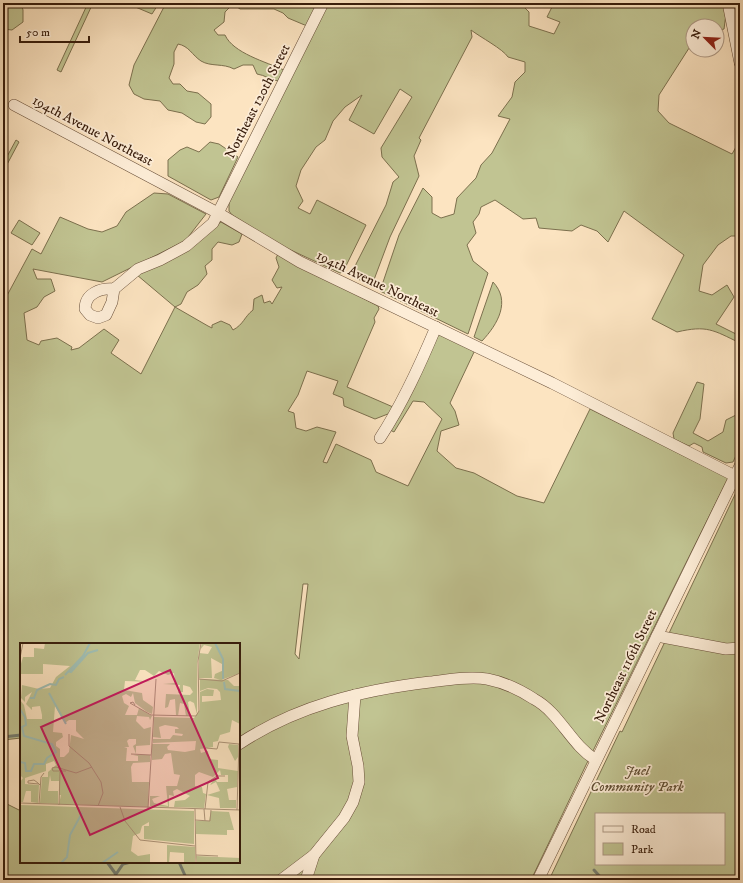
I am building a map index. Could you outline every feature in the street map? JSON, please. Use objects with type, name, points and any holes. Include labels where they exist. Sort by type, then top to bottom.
[{"type":"street","name":"Northeast 120th Street","points":[[114,289],[138,269],[160,260],[186,246],[213,223],[323,3]]},
{"type":"street","points":[[728,3],[740,63]]},
{"type":"street","name":"194th Avenue Northeast","points":[[14,105],[218,213],[300,262],[738,471]]},
{"type":"street","points":[[380,438],[420,365],[436,327]]},
{"type":"street","name":"Northeast 116th Street","points":[[538,880],[738,471]]},
{"type":"street","points":[[657,636],[726,649],[740,648]]},
{"type":"street","points":[[240,743],[262,729],[296,713],[355,695],[392,686],[466,678],[487,679],[508,685],[536,700],[560,721],[586,754],[596,760]]},
{"type":"street","points":[[281,880],[314,855],[344,818],[353,802],[359,782],[352,736],[355,695]]},
{"type":"street","points":[[306,880],[314,855]]},
{"type":"green space","points":[[3,3],[21,3],[23,10],[23,22],[12,30],[3,29]]},
{"type":"green space","points":[[88,3],[93,3],[61,72],[57,70]]},
{"type":"green space","points":[[126,3],[159,3],[152,14]]},
{"type":"green space","points":[[166,3],[312,3],[318,5],[307,26],[288,18],[283,13],[274,9],[240,9],[233,4],[225,12],[224,22],[214,30],[218,35],[225,35],[235,47],[242,52],[284,70],[278,81],[257,74],[253,65],[243,65],[234,69],[226,66],[205,63],[198,59],[185,47],[178,44],[174,52],[174,64],[169,78],[173,84],[180,84],[187,91],[198,93],[211,104],[211,117],[205,124],[196,122],[182,113],[168,110],[160,101],[144,99],[134,94],[129,85],[134,65]]},
{"type":"green space","points":[[329,3],[525,3],[523,6],[529,12],[529,26],[554,34],[560,22],[547,17],[554,3],[586,3],[590,5],[591,3],[723,3],[726,14],[725,22],[725,18],[685,18],[685,54],[659,95],[658,111],[669,123],[732,154],[740,140],[740,236],[731,236],[718,245],[703,265],[699,291],[712,295],[727,285],[734,297],[716,324],[740,336],[740,343],[710,330],[696,329],[677,332],[652,319],[684,255],[624,211],[608,242],[597,231],[581,225],[572,231],[539,228],[536,218],[523,219],[495,200],[481,207],[479,214],[473,222],[476,233],[467,245],[473,261],[488,273],[468,334],[380,291],[399,235],[423,188],[432,197],[432,213],[441,218],[454,214],[457,198],[476,178],[481,165],[492,153],[510,119],[498,116],[512,97],[515,82],[525,72],[525,62],[508,57],[471,30],[472,37],[419,138],[421,140],[414,156],[419,176],[390,237],[372,285],[353,277],[353,270],[386,205],[393,182],[399,177],[382,157],[381,148],[412,97],[400,89],[374,134],[349,120],[362,95],[345,107],[333,121],[325,140],[316,147],[301,170],[296,186],[303,201],[298,208],[310,214],[317,200],[366,225],[343,272],[340,273],[280,245],[232,215],[229,211],[229,199],[286,82]]},
{"type":"green space","points":[[16,140],[19,142],[3,172],[3,164]]},
{"type":"green space","points":[[210,142],[219,144],[238,157],[219,197],[211,200],[168,176],[168,160],[180,150],[187,147],[199,152]]},
{"type":"green space","points":[[154,193],[168,194],[206,214],[185,241],[102,282],[33,269],[37,279],[51,279],[55,291],[44,297],[37,307],[24,313],[27,340],[39,345],[41,341],[57,338],[72,347],[71,350],[79,348],[104,329],[119,340],[111,353],[141,374],[175,307],[212,328],[212,325],[221,321],[230,325],[233,330],[240,325],[253,310],[254,299],[262,295],[264,303],[270,301],[272,304],[282,287],[277,288],[272,280],[279,267],[276,258],[278,254],[378,306],[379,309],[374,318],[375,322],[347,387],[393,407],[393,412],[375,419],[344,406],[343,398],[333,394],[338,381],[307,371],[298,395],[288,411],[294,413],[296,428],[306,431],[317,427],[336,432],[323,462],[327,463],[336,444],[371,460],[376,472],[408,486],[442,419],[424,402],[413,401],[394,432],[390,430],[438,333],[475,350],[450,403],[455,411],[459,425],[441,431],[437,451],[456,468],[474,473],[517,496],[544,503],[590,409],[728,478],[586,765],[531,880],[3,880],[3,802],[20,810],[20,863],[240,863],[240,643],[20,643],[20,738],[3,740],[3,303],[32,249],[41,254],[60,217],[88,229],[102,232],[117,226],[126,212]],"holes":[[[303,584],[308,584],[299,659],[295,654]]]},
{"type":"green space","points":[[19,220],[40,233],[32,245],[11,233]]},
{"type":"green space","points":[[221,222],[242,234],[239,242],[232,245],[218,242],[212,249],[212,260],[205,266],[207,274],[198,285],[187,292],[181,304],[175,307],[137,275]]},
{"type":"green space","points":[[493,282],[498,289],[502,305],[497,320],[482,341],[474,337]]},
{"type":"green space","points":[[697,382],[704,384],[700,419],[693,433],[708,441],[723,432],[726,420],[740,413],[740,447],[733,462],[726,463],[703,452],[702,447],[694,443],[689,446],[674,439],[673,433]]},
{"type":"green space","name":"Juel Community Park","points":[[740,484],[740,880],[549,880],[620,731],[622,732]]},
{"type":"waterway","points":[[3,737],[20,735]]},
{"type":"waterway","points":[[108,863],[115,873]]},
{"type":"waterway","points":[[112,880],[123,864],[127,863]]},
{"type":"waterway","points":[[179,863],[187,880]]},
{"type":"waterway","points":[[594,870],[603,880]]}]
